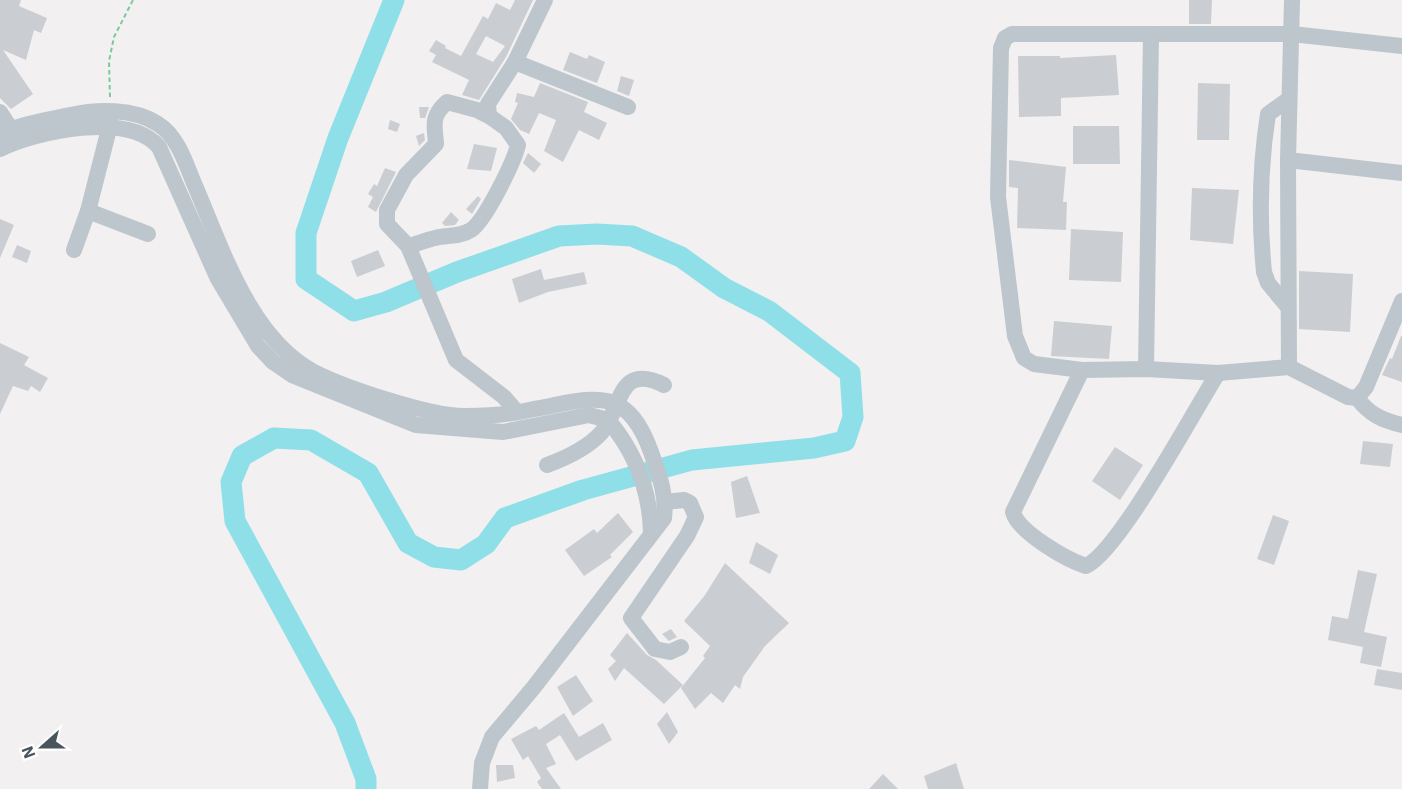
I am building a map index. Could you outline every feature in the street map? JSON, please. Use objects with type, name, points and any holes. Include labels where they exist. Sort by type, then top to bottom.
[{"type":"street","points":[[489,116],[488,104],[515,62],[545,0]]},
{"type":"street","points":[[1289,368],[1288,160],[1292,0]]},
{"type":"street","points":[[1402,46],[1292,34],[1012,34],[1005,38],[1001,48],[998,196],[1017,348],[1024,358],[1034,364],[1082,370],[1146,369],[1218,373],[1289,368],[1348,397],[1357,398],[1367,411],[1381,420],[1402,425]]},
{"type":"street","points":[[1146,369],[1150,35]]},
{"type":"street","points":[[515,62],[628,107]]},
{"type":"street","points":[[1288,307],[1268,283],[1264,272],[1262,204],[1264,140],[1268,114],[1289,99]]},
{"type":"street","points":[[412,254],[434,238],[464,234],[473,229],[486,214],[515,157],[518,145],[506,128],[489,116],[477,110],[447,102],[432,124],[435,147],[410,169],[387,210],[387,225],[412,254],[456,360],[504,397],[516,411]]},
{"type":"street","points":[[0,112],[5,132],[89,111],[110,111],[144,117],[159,124],[172,137],[247,300],[274,342],[290,358],[315,373],[440,414],[465,417],[592,398],[615,404],[631,417],[647,441],[663,484],[665,502],[662,524],[651,533],[625,572],[492,737],[482,762],[480,789]]},
{"type":"street","points":[[74,250],[88,211],[110,129],[110,111]]},
{"type":"street","points":[[0,149],[16,141],[69,128],[110,129],[142,133],[159,147],[218,279],[258,346],[273,362],[292,375],[416,425],[503,432],[589,415],[608,420],[630,450],[643,485],[651,533]]},
{"type":"street","points":[[1288,160],[1402,173]]},
{"type":"street","points":[[88,211],[147,234]]},
{"type":"street","points":[[1357,398],[1366,387],[1402,301]]},
{"type":"street","points":[[1082,370],[1013,512],[1019,525],[1073,562],[1086,566],[1097,561],[1125,526],[1218,373]]},
{"type":"street","points":[[547,465],[569,457],[602,432],[620,391],[635,380],[652,379],[664,385]]},
{"type":"street","points":[[665,502],[684,500],[693,506],[696,517],[687,536],[630,618],[655,649],[663,653],[681,647]]},
{"type":"path","points":[[110,111],[109,61],[114,37],[133,0]]},
{"type":"building","points":[[0,0],[21,0],[19,6],[47,18],[41,33],[34,30],[26,60],[3,50],[33,94],[11,109],[0,98]]},
{"type":"building","points":[[515,0],[533,0],[506,57],[479,100],[462,95],[469,80],[432,62],[436,55],[429,51],[436,40],[446,46],[445,48],[461,56],[483,16],[488,19],[496,3],[510,10]],"holes":[[[486,36],[505,46],[493,62],[476,54]]]},
{"type":"building","points":[[1189,0],[1212,0],[1211,24],[1189,24]]},
{"type":"building","points":[[570,52],[587,59],[589,55],[605,62],[597,83],[563,70]]},
{"type":"building","points":[[1116,55],[1119,95],[1061,98],[1061,116],[1019,117],[1018,56],[1060,56],[1060,58]]},
{"type":"building","points":[[621,76],[634,80],[629,96],[617,91]]},
{"type":"building","points":[[540,83],[588,102],[584,112],[607,123],[599,140],[579,130],[563,162],[544,151],[556,120],[539,113],[529,134],[520,130],[511,119],[518,103],[515,102],[517,93],[534,97]]},
{"type":"building","points":[[1198,83],[1230,84],[1229,140],[1197,140]]},
{"type":"building","points":[[419,107],[429,107],[425,118],[420,118]]},
{"type":"building","points":[[390,120],[400,124],[397,132],[388,129]]},
{"type":"building","points":[[1073,126],[1119,126],[1120,164],[1073,164]]},
{"type":"building","points":[[424,133],[425,140],[419,146],[416,136]]},
{"type":"building","points":[[474,144],[497,148],[491,171],[467,169]]},
{"type":"building","points":[[528,153],[541,164],[534,173],[523,163]]},
{"type":"building","points":[[1009,160],[1066,167],[1063,202],[1067,202],[1066,230],[1017,228],[1018,188],[1009,187]]},
{"type":"building","points":[[385,168],[396,172],[376,212],[368,207],[373,197],[368,194],[374,184],[377,186]]},
{"type":"building","points":[[1192,188],[1239,190],[1233,244],[1190,240]]},
{"type":"building","points":[[478,196],[481,199],[472,214],[466,209]]},
{"type":"building","points":[[451,212],[459,220],[455,225],[445,226],[442,223]]},
{"type":"building","points":[[0,219],[14,225],[0,258]]},
{"type":"building","points":[[1071,229],[1123,232],[1121,282],[1069,280]]},
{"type":"building","points":[[17,245],[31,251],[27,263],[12,257]]},
{"type":"building","points":[[378,250],[385,266],[357,277],[351,261]]},
{"type":"building","points":[[541,269],[544,280],[584,272],[587,284],[548,292],[519,303],[512,279]]},
{"type":"building","points":[[1299,271],[1353,274],[1350,332],[1299,329]]},
{"type":"building","points":[[1054,321],[1112,326],[1109,359],[1051,356]]},
{"type":"building","points":[[1401,336],[1402,382],[1382,375],[1390,358],[1392,359]]},
{"type":"building","points":[[0,343],[29,357],[24,365],[48,378],[40,392],[31,386],[28,391],[13,386],[0,414]]},
{"type":"building","points":[[1363,441],[1393,444],[1390,467],[1360,464]]},
{"type":"building","points":[[1115,447],[1143,465],[1120,500],[1092,481]]},
{"type":"building","points":[[747,476],[760,513],[736,518],[731,482]]},
{"type":"building","points":[[618,513],[633,532],[610,555],[612,557],[584,576],[565,550],[594,529],[597,533]]},
{"type":"building","points":[[1273,515],[1289,521],[1274,565],[1257,559]]},
{"type":"building","points":[[756,542],[778,555],[770,574],[749,563]]},
{"type":"building","points":[[725,563],[789,623],[765,646],[743,677],[740,689],[735,685],[723,703],[711,693],[695,709],[681,688],[705,658],[703,656],[710,646],[684,621],[705,595]]},
{"type":"building","points":[[1358,570],[1377,574],[1364,632],[1387,637],[1381,667],[1360,663],[1363,647],[1328,640],[1332,616],[1348,619]]},
{"type":"building","points":[[671,629],[677,637],[669,641],[662,634]]},
{"type":"building","points":[[627,633],[647,655],[656,660],[683,685],[664,704],[624,668],[615,681],[608,669],[616,661],[610,655]]},
{"type":"building","points":[[1377,669],[1402,673],[1402,690],[1374,685]]},
{"type":"building","points":[[576,675],[593,701],[573,716],[557,687]]},
{"type":"building","points":[[667,712],[678,732],[669,744],[657,724]]},
{"type":"building","points":[[564,713],[579,737],[603,723],[612,740],[576,761],[560,735],[546,744],[556,764],[546,768],[561,789],[542,789],[537,782],[541,778],[528,756],[523,760],[511,739],[536,726],[539,730]]},
{"type":"building","points":[[956,763],[964,789],[928,789],[924,776]]},
{"type":"building","points":[[496,765],[513,765],[515,778],[497,782]]},
{"type":"building","points":[[883,774],[898,789],[869,789]]},
{"type":"waterway","points":[[366,789],[366,779],[345,723],[235,521],[231,482],[242,456],[274,438],[311,440],[368,473],[408,543],[434,557],[461,560],[486,544],[505,518],[583,490],[692,460],[814,448],[845,441],[853,417],[850,373],[769,311],[724,288],[681,257],[632,236],[597,234],[559,236],[457,272],[386,302],[354,311],[306,279],[306,233],[338,138],[394,0]]}]
